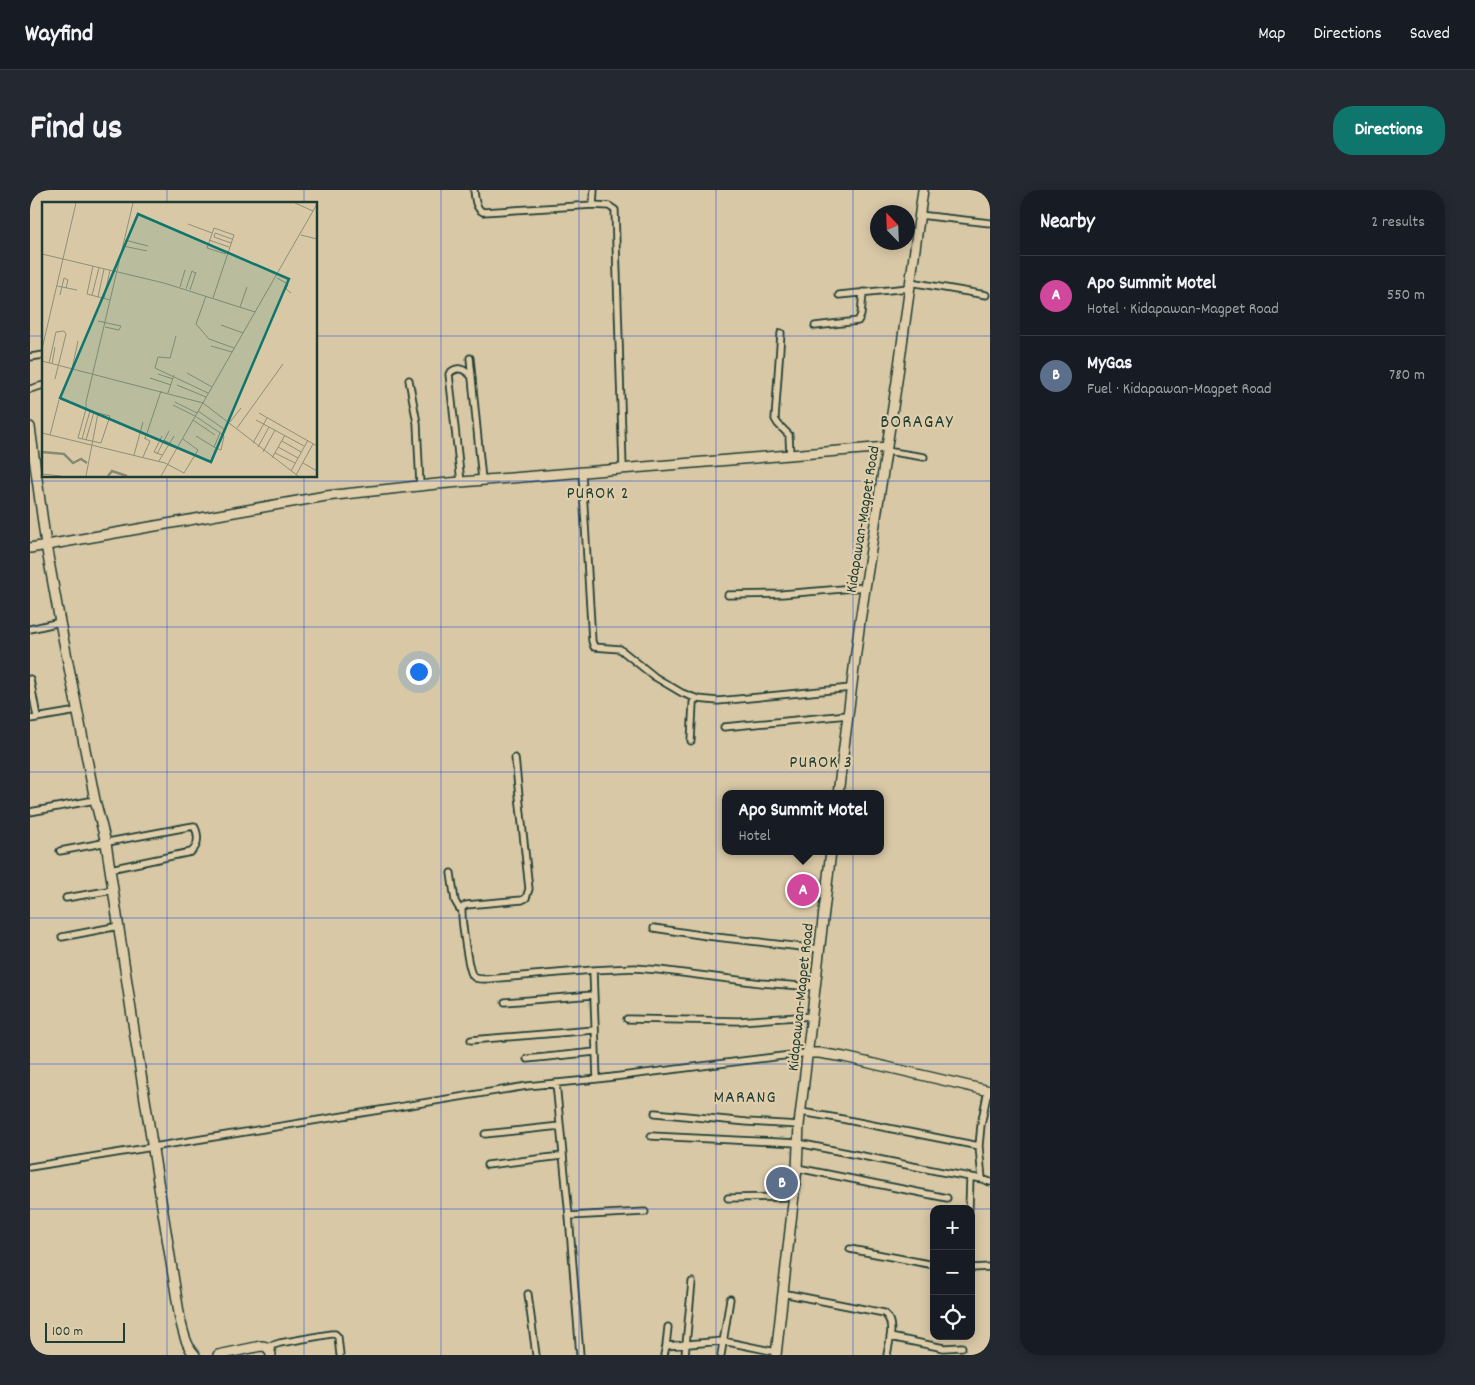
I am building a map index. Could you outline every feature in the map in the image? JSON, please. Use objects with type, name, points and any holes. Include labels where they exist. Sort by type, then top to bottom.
[{"type":"street","points":[[474,190],[476,205],[483,212],[593,205],[614,208],[623,468]]},
{"type":"street","points":[[593,205],[594,190]]},
{"type":"street","name":"Kidapawan-Magpet Road","points":[[839,790],[851,688],[923,190]]},
{"type":"street","points":[[920,215],[990,223]]},
{"type":"street","points":[[839,294],[910,285],[986,295]]},
{"type":"street","points":[[815,326],[858,321],[861,315],[863,292]]},
{"type":"street","points":[[781,333],[775,419],[789,435],[790,455]]},
{"type":"street","points":[[470,358],[482,480]]},
{"type":"street","points":[[461,482],[449,374],[454,369],[460,368],[464,369],[472,377]]},
{"type":"street","points":[[409,380],[416,415],[420,486]]},
{"type":"street","points":[[30,427],[46,545],[60,622],[95,800],[106,843],[180,1319],[186,1339],[195,1355]]},
{"type":"street","points":[[30,548],[326,496],[420,486],[623,468],[887,449],[924,457]]},
{"type":"street","points":[[582,473],[592,644],[594,647],[620,649],[655,677],[682,693],[695,698],[718,700],[851,688]]},
{"type":"street","points":[[728,595],[782,594],[866,586]]},
{"type":"street","points":[[30,629],[60,622]]},
{"type":"street","points":[[30,679],[33,718],[77,711]]},
{"type":"street","points":[[691,741],[695,698]]},
{"type":"street","points":[[724,727],[848,715]]},
{"type":"street","points":[[462,908],[466,905],[519,901],[526,898],[528,894],[530,888],[515,758]]},
{"type":"street","points":[[30,812],[95,800]]},
{"type":"street","points":[[60,851],[188,826],[194,826],[197,832],[197,843],[191,852],[110,869]]},
{"type":"street","name":"Kidapawan-Magpet Road","points":[[776,1354],[797,1168],[799,1125],[831,855]]},
{"type":"street","points":[[451,873],[455,901],[458,908],[462,908]]},
{"type":"street","points":[[66,898],[113,890]]},
{"type":"street","points":[[462,908],[469,965],[476,979],[635,968],[761,983],[815,987]]},
{"type":"street","points":[[62,937],[119,926]]},
{"type":"street","points":[[654,928],[819,949]]},
{"type":"street","points":[[593,970],[597,1079]]},
{"type":"street","points":[[505,1002],[594,995]]},
{"type":"street","points":[[626,1019],[739,1021],[812,1016]]},
{"type":"street","points":[[471,1040],[594,1030]]},
{"type":"street","points":[[527,1059],[595,1052]]},
{"type":"street","points":[[30,1168],[517,1088],[819,1053],[844,1057],[989,1091],[981,1125],[979,1146],[982,1179]]},
{"type":"street","points":[[556,1083],[580,1355]]},
{"type":"street","points":[[801,1112],[979,1146]]},
{"type":"street","points":[[655,1113],[799,1125]]},
{"type":"street","points":[[485,1134],[560,1126]]},
{"type":"street","points":[[651,1136],[798,1143],[990,1182]]},
{"type":"street","points":[[487,1165],[562,1156]]},
{"type":"street","points":[[797,1168],[947,1198]]},
{"type":"street","points":[[969,1205],[970,1177]]},
{"type":"street","points":[[728,1198],[793,1198]]},
{"type":"street","points":[[569,1216],[645,1212]]},
{"type":"street","points":[[850,1249],[930,1264]]},
{"type":"street","points":[[975,1268],[990,1267]]},
{"type":"street","points":[[686,1355],[692,1282]]},
{"type":"street","points":[[782,1293],[884,1313],[890,1319],[891,1325],[887,1355]]},
{"type":"street","points":[[528,1294],[536,1355]]},
{"type":"street","points":[[721,1355],[730,1299]]},
{"type":"street","points":[[664,1355],[668,1327]]},
{"type":"street","points":[[218,1355],[243,1352],[261,1346],[269,1351],[280,1343],[336,1334],[340,1355]]},
{"type":"street","points":[[890,1337],[944,1348],[962,1347]]},
{"type":"street","points":[[666,1346],[723,1341],[776,1354]]},
{"type":"place","name":"Apo Summit Motel","points":[[803,890]]},
{"type":"place","name":"MyGas","points":[[782,1183]]},
{"type":"district","name":"BORAGAY","points":[[917,420]]},
{"type":"district","name":"PUROK 2","points":[[598,492]]},
{"type":"district","name":"PUROK 3","points":[[821,761]]},
{"type":"district","name":"MARANG","points":[[745,1096]]}]
